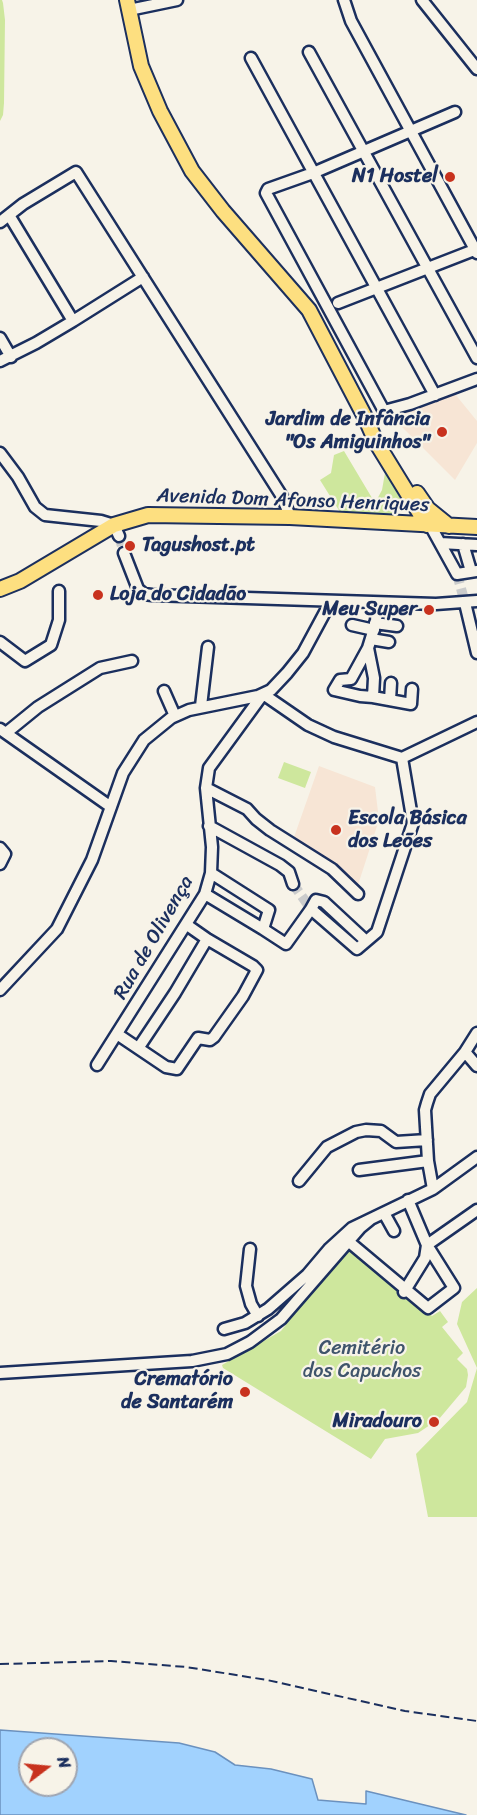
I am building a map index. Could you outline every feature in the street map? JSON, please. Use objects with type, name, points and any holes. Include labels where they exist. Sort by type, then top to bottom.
[{"type":"main road","points":[[128,5],[145,75],[160,111],[192,171],[223,211],[309,310],[376,442],[428,525]]},
{"type":"main road","points":[[365,417],[423,503],[449,526]]},
{"type":"main road","points":[[393,524],[405,509],[404,488]]},
{"type":"main road","name":"Avenida Dom Afonso Henriques","points":[[0,589],[20,581],[80,545],[117,531],[148,515],[290,517],[477,527]]},
{"type":"street","points":[[128,5],[177,0]]},
{"type":"street","points":[[338,303],[476,251],[349,17],[344,0]]},
{"type":"street","points":[[422,0],[477,69]]},
{"type":"street","points":[[309,52],[477,358]]},
{"type":"street","points":[[251,58],[435,395]]},
{"type":"street","points":[[455,112],[364,152],[268,189],[267,197],[385,412],[477,379]]},
{"type":"street","points":[[73,321],[4,218],[76,172],[283,498],[290,517]]},
{"type":"street","points":[[0,361],[73,321],[143,277]]},
{"type":"street","points":[[0,338],[11,357]]},
{"type":"street","points":[[0,453],[18,477],[35,507],[45,515],[101,521],[117,531]]},
{"type":"street","points":[[428,525],[457,574],[474,571],[463,544]]},
{"type":"street","points":[[440,543],[477,545]]},
{"type":"street","points":[[124,553],[138,589],[144,594],[377,603],[465,603],[477,600]]},
{"type":"street","points":[[0,642],[25,661],[51,645],[59,621],[59,591]]},
{"type":"street","name":"Rua de Olivença","points":[[97,1065],[205,894],[211,873],[212,847],[206,788],[209,768],[263,694],[276,686],[296,662],[310,642],[331,601]]},
{"type":"street","points":[[374,697],[372,635],[377,603]]},
{"type":"street","points":[[465,603],[477,653]]},
{"type":"street","points":[[352,625],[389,642]]},
{"type":"street","points":[[397,626],[372,635],[351,679],[340,680],[334,690],[411,704],[412,689]]},
{"type":"street","points":[[201,706],[208,647]]},
{"type":"street","points":[[111,807],[3,731],[100,668],[132,661]]},
{"type":"street","points":[[390,700],[391,683]]},
{"type":"street","points":[[164,691],[175,716]]},
{"type":"street","points":[[0,990],[57,929],[92,860],[123,773],[139,746],[151,733],[175,716],[201,706],[263,694],[308,725],[350,742],[402,758],[477,722]]},
{"type":"street","points":[[205,894],[286,944],[316,900],[324,902],[366,941],[377,932],[413,823],[402,758]]},
{"type":"street","points":[[206,788],[247,809],[255,819],[270,830],[332,869],[358,894]]},
{"type":"street","points":[[209,825],[280,864],[289,872],[293,884]]},
{"type":"street","points":[[0,848],[5,855],[0,864]]},
{"type":"street","points":[[211,873],[269,910],[262,929]]},
{"type":"street","points":[[216,900],[225,882]]},
{"type":"street","points":[[117,1034],[140,1047],[166,1067],[177,1069],[198,1038],[210,1040],[214,1037],[243,996],[257,970],[187,924]]},
{"type":"street","points":[[140,1047],[207,939]]},
{"type":"street","points":[[433,1190],[428,1161],[425,1110],[428,1097],[477,1034]]},
{"type":"street","points":[[465,1052],[477,1066]]},
{"type":"street","points":[[299,1181],[327,1147],[356,1132],[381,1131],[396,1142],[427,1140]]},
{"type":"street","points":[[224,1329],[245,1323],[258,1316],[307,1275],[329,1249],[352,1228],[433,1190],[477,1157]]},
{"type":"street","points":[[359,1170],[428,1161]]},
{"type":"street","points":[[348,1241],[404,1291],[428,1308],[454,1288],[427,1245],[408,1200]]},
{"type":"street","points":[[404,1291],[425,1258],[427,1245],[477,1210]]},
{"type":"street","points":[[384,1213],[394,1231]]},
{"type":"street","points":[[0,1373],[192,1360],[227,1354],[250,1342],[281,1319],[348,1241],[371,1219]]},
{"type":"street","points":[[250,1248],[246,1286],[251,1304],[258,1316]]},
{"type":"shaded area","name":"Jardim de Infância \"Os Amiguinhos\"","points":[[455,394],[477,421],[477,443],[455,480],[391,416]]},
{"type":"shaded area","name":"Escola Básica dos Leões","points":[[319,766],[375,787],[379,820],[358,885],[324,857],[293,840]]},
{"type":"green space","points":[[0,0],[3,3],[5,20],[4,103],[0,121]]},
{"type":"green space","points":[[344,451],[375,503],[382,490],[385,473],[400,498],[401,506],[397,513],[392,515],[340,512],[320,480],[331,473],[334,455]]},
{"type":"green space","points":[[284,762],[311,772],[305,788],[278,778]]},
{"type":"green space","name":"Cemitério dos Capuchos","points":[[348,1245],[432,1316],[440,1311],[448,1322],[442,1327],[463,1353],[457,1359],[467,1369],[468,1375],[466,1387],[439,1419],[418,1433],[385,1439],[371,1459],[223,1368],[222,1365],[281,1331]]},
{"type":"green space","points":[[477,1288],[477,1368],[457,1324],[462,1302]]},
{"type":"green space","points":[[477,1368],[477,1517],[428,1517],[416,1454],[467,1402]]},
{"type":"water","points":[[0,1730],[179,1743],[215,1752],[235,1765],[271,1769],[312,1779],[318,1800],[366,1804],[366,1791],[466,1815],[0,1815]]},
{"type":"tunnel","points":[[119,536],[124,553]]},
{"type":"tunnel","points":[[457,574],[465,603]]},
{"type":"tunnel","points":[[293,884],[311,909]]},
{"type":"railway","points":[[0,1664],[111,1661],[186,1667],[267,1680],[405,1711],[477,1721]]},
{"type":"place","name":"N1 Hostel","points":[[450,177]]},
{"type":"place","name":"Jardim de Infância \"Os Amiguinhos\"","points":[[442,432]]},
{"type":"place","name":"Tagushost.pt","points":[[130,546]]},
{"type":"place","name":"Loja do Cidadão","points":[[98,595]]},
{"type":"place","name":"Meu Super","points":[[429,610]]},
{"type":"place","name":"Escola Básica dos Leões","points":[[336,830]]},
{"type":"place","name":"Crematório de Santarém","points":[[245,1392]]},
{"type":"place","name":"Miradouro","points":[[434,1422]]}]
